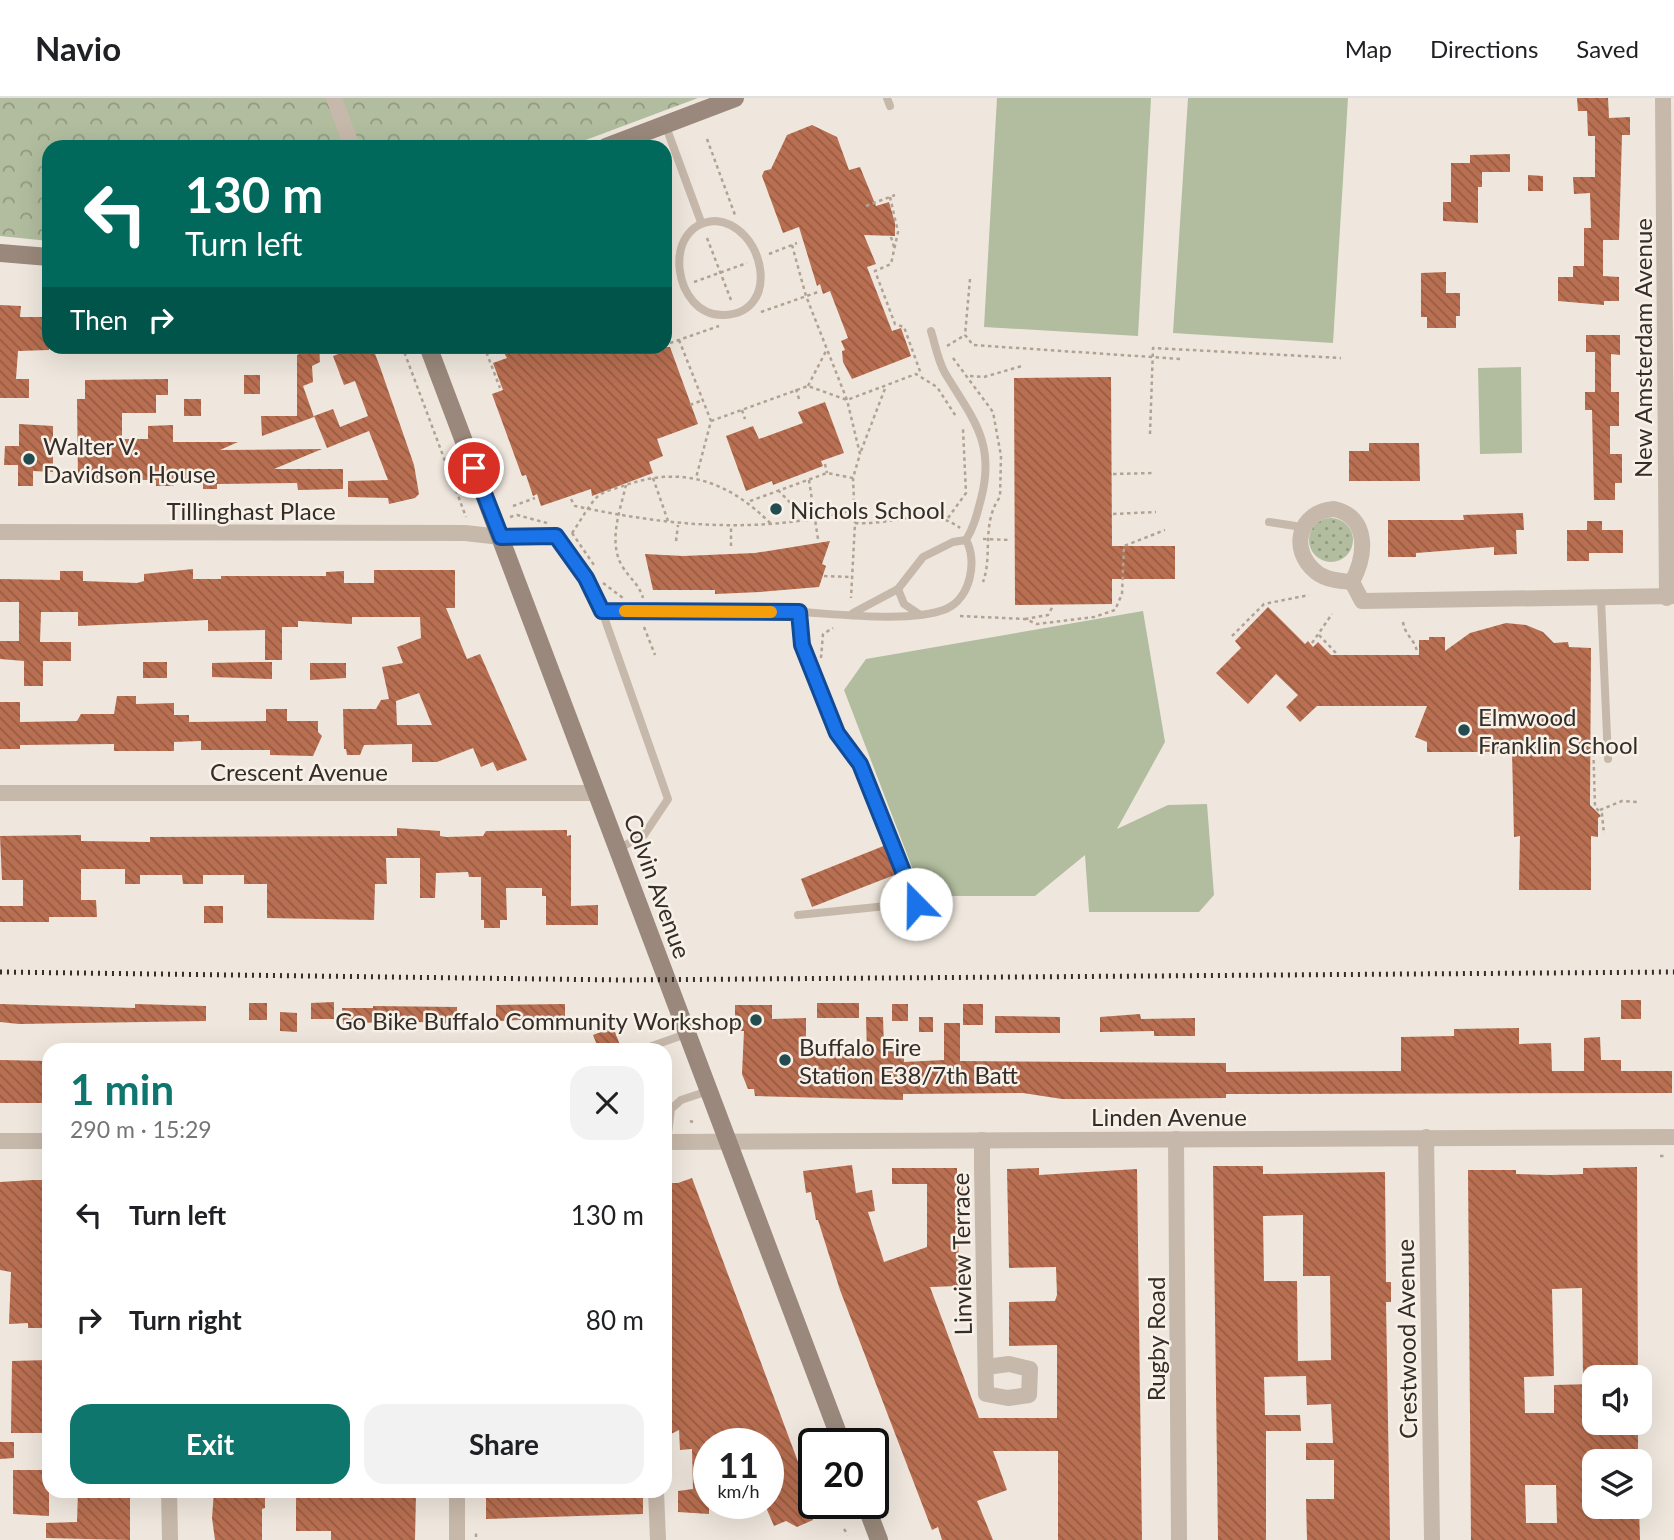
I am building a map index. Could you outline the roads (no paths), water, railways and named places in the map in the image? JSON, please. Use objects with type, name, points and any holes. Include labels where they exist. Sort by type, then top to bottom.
[{"type":"street","points":[[334,98],[349,140]]},
{"type":"street","points":[[624,140],[735,98]]},
{"type":"street","name":"New Amsterdam Avenue","points":[[1302,527],[1300,547],[1315,572],[1333,580],[1352,582],[1363,601],[1671,597],[1663,98]]},
{"type":"street","points":[[0,253],[42,256]]},
{"type":"street","name":"Colvin Avenue","points":[[431,354],[836,1428]]},
{"type":"street","points":[[1302,527],[1315,513],[1324,510],[1342,511],[1357,522],[1361,530],[1362,548],[1358,572],[1352,582]]},
{"type":"street","name":"Tillinghast Place","points":[[0,533],[465,533],[501,537]]},
{"type":"street","name":"Crescent Avenue","points":[[0,793],[597,793]]},
{"type":"street","name":"Crestwood Avenue","points":[[1426,1137],[1432,1540]]},
{"type":"street","name":"Linden Avenue","points":[[672,1142],[1674,1137]]},
{"type":"street","name":"Rugby Road","points":[[1177,1139],[1180,1540]]},
{"type":"street","name":"Linview Terrace","points":[[982,1140],[986,1367]]},
{"type":"street","points":[[0,1141],[42,1141]]},
{"type":"street","points":[[169,1498],[170,1540]]},
{"type":"street","points":[[457,1498],[457,1540]]},
{"type":"street","points":[[656,1498],[657,1540]]},
{"type":"street","points":[[871,1519],[879,1540]]},
{"type":"lane","points":[[665,124],[671,140]]},
{"type":"lane","points":[[672,143],[701,222]]},
{"type":"lane","points":[[722,221],[737,228],[748,238],[758,259],[761,274],[758,293],[749,306],[736,313],[721,316],[698,307],[684,286],[678,257],[686,237],[701,222],[722,221]]},
{"type":"lane","points":[[931,331],[944,372],[960,393],[980,429],[986,454],[984,490],[966,540]]},
{"type":"lane","points":[[1269,522],[1302,527]]},
{"type":"lane","points":[[501,537],[556,536],[586,578],[602,611],[668,799],[644,835],[618,849]]},
{"type":"lane","points":[[851,614],[898,589],[923,558],[953,542],[966,540]]},
{"type":"lane","points":[[602,611],[922,615],[952,606],[965,593],[972,564],[972,550],[966,540]]},
{"type":"lane","points":[[898,589],[908,607],[922,615]]},
{"type":"lane","points":[[1601,599],[1608,759]]},
{"type":"lane","points":[[798,915],[916,904],[860,764],[837,733],[802,645],[799,612]]},
{"type":"lane","points":[[660,1043],[686,1034]]},
{"type":"lane","points":[[672,1105],[708,1091]]},
{"type":"railway","points":[[0,972],[621,980],[1674,972]]},
{"type":"place","name":"Walter V. Davidson House","points":[[29,459]]},
{"type":"place","name":"Nichols School","points":[[776,509]]},
{"type":"place","name":"Elmwood Franklin School","points":[[1464,730]]},
{"type":"place","name":"Go Bike Buffalo Community Workshop","points":[[756,1020]]},
{"type":"place","name":"Buffalo Fire Station E38/7th Batt","points":[[785,1060]]}]
